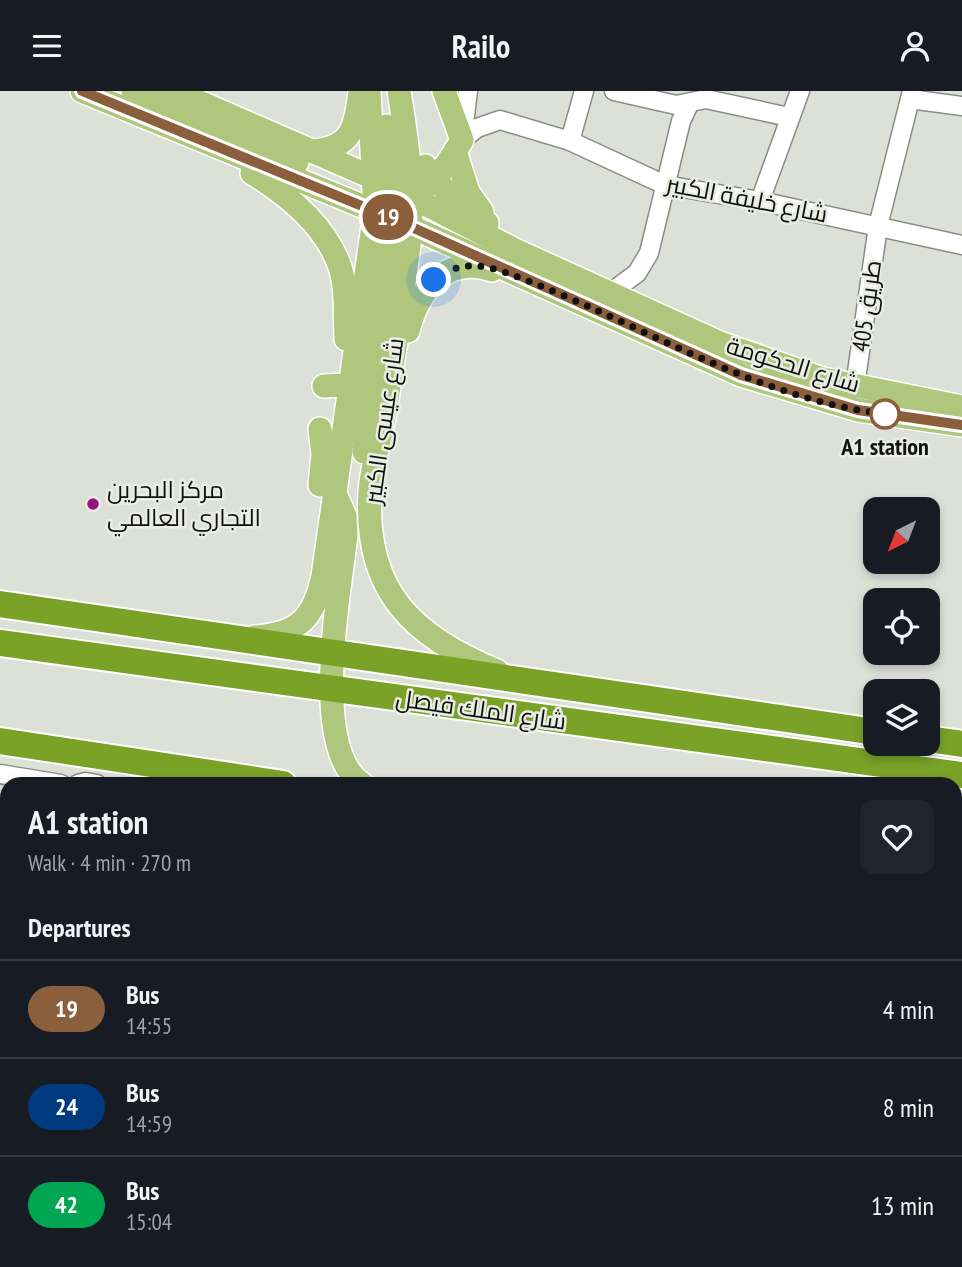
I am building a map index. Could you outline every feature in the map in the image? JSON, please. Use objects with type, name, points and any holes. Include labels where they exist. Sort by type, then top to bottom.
[{"type":"highway","name":"شارع الملك فيصل","points":[[0,604],[238,638],[333,655],[863,730]]},
{"type":"highway","name":"شارع الملك فيصل","points":[[0,643],[962,775]]},
{"type":"highway","points":[[0,741],[237,777]]},
{"type":"highway","points":[[940,741],[962,744]]},
{"type":"main road","name":"شارع الحكومة","points":[[82,91],[202,140],[392,202],[517,251],[609,294],[785,368],[855,386],[962,407]]},
{"type":"main road","points":[[134,91],[392,202]]},
{"type":"main road","name":"شارع الحكومة","points":[[174,91],[311,151],[392,202],[563,295],[704,360],[780,388],[858,410],[962,425]]},
{"type":"main road","points":[[311,151],[332,150],[347,139],[356,118],[360,91]]},
{"type":"main road","name":"شارع عيسى الكبير","points":[[369,91],[392,202],[364,383],[377,408],[370,489],[371,535],[384,579],[409,619],[442,645],[516,679]]},
{"type":"main road","points":[[383,91],[392,202]]},
{"type":"main road","name":"شارع عيسى الكبير","points":[[238,638],[276,636],[302,623],[313,608],[323,576],[334,489],[364,383],[405,135],[399,91]]},
{"type":"main road","points":[[433,91],[445,106],[459,146]]},
{"type":"main road","points":[[444,91],[468,192],[493,227],[517,251]]},
{"type":"main road","points":[[405,135],[435,179],[467,210],[493,227]]},
{"type":"main road","points":[[202,140],[274,186],[298,206],[332,251],[341,269],[364,383],[377,408]]},
{"type":"main road","points":[[392,202],[435,179],[459,146]]},
{"type":"main road","points":[[324,386],[364,383],[406,339],[420,297],[434,280],[450,270],[482,266],[563,295]]},
{"type":"main road","points":[[320,429],[323,454],[316,526],[323,576]]},
{"type":"main road","name":"شارع عيسى الكبير","points":[[334,489],[345,516],[346,535],[330,690],[334,727],[342,757],[347,769],[355,777]]},
{"type":"street","points":[[459,146],[468,91]]},
{"type":"street","points":[[570,141],[584,91]]},
{"type":"street","points":[[614,91],[667,97],[689,104],[706,99],[736,98],[789,117]]},
{"type":"street","points":[[760,201],[800,91]]},
{"type":"street","points":[[911,95],[962,106]]},
{"type":"street","name":"طريق 405","points":[[855,386],[878,226],[911,95]]},
{"type":"street","points":[[609,294],[637,273],[644,264],[682,116],[689,104]]},
{"type":"street","name":"شارع خليفة الكبير","points":[[459,146],[477,128],[500,120],[570,141],[665,185],[760,201],[962,245]]},
{"type":"street","points":[[0,774],[18,777]]},
{"type":"bus line","name":"19","points":[[82,91],[396,220],[741,375],[858,410],[962,425]]},
{"type":"place","name":"A1 station","points":[[885,414]]},
{"type":"place","name":"مركز البحرين التجاري العالمي","points":[[93,504]]},
{"type":"route","points":[[434,280],[459,267],[482,266],[563,295],[741,375],[858,410],[885,414]]}]
